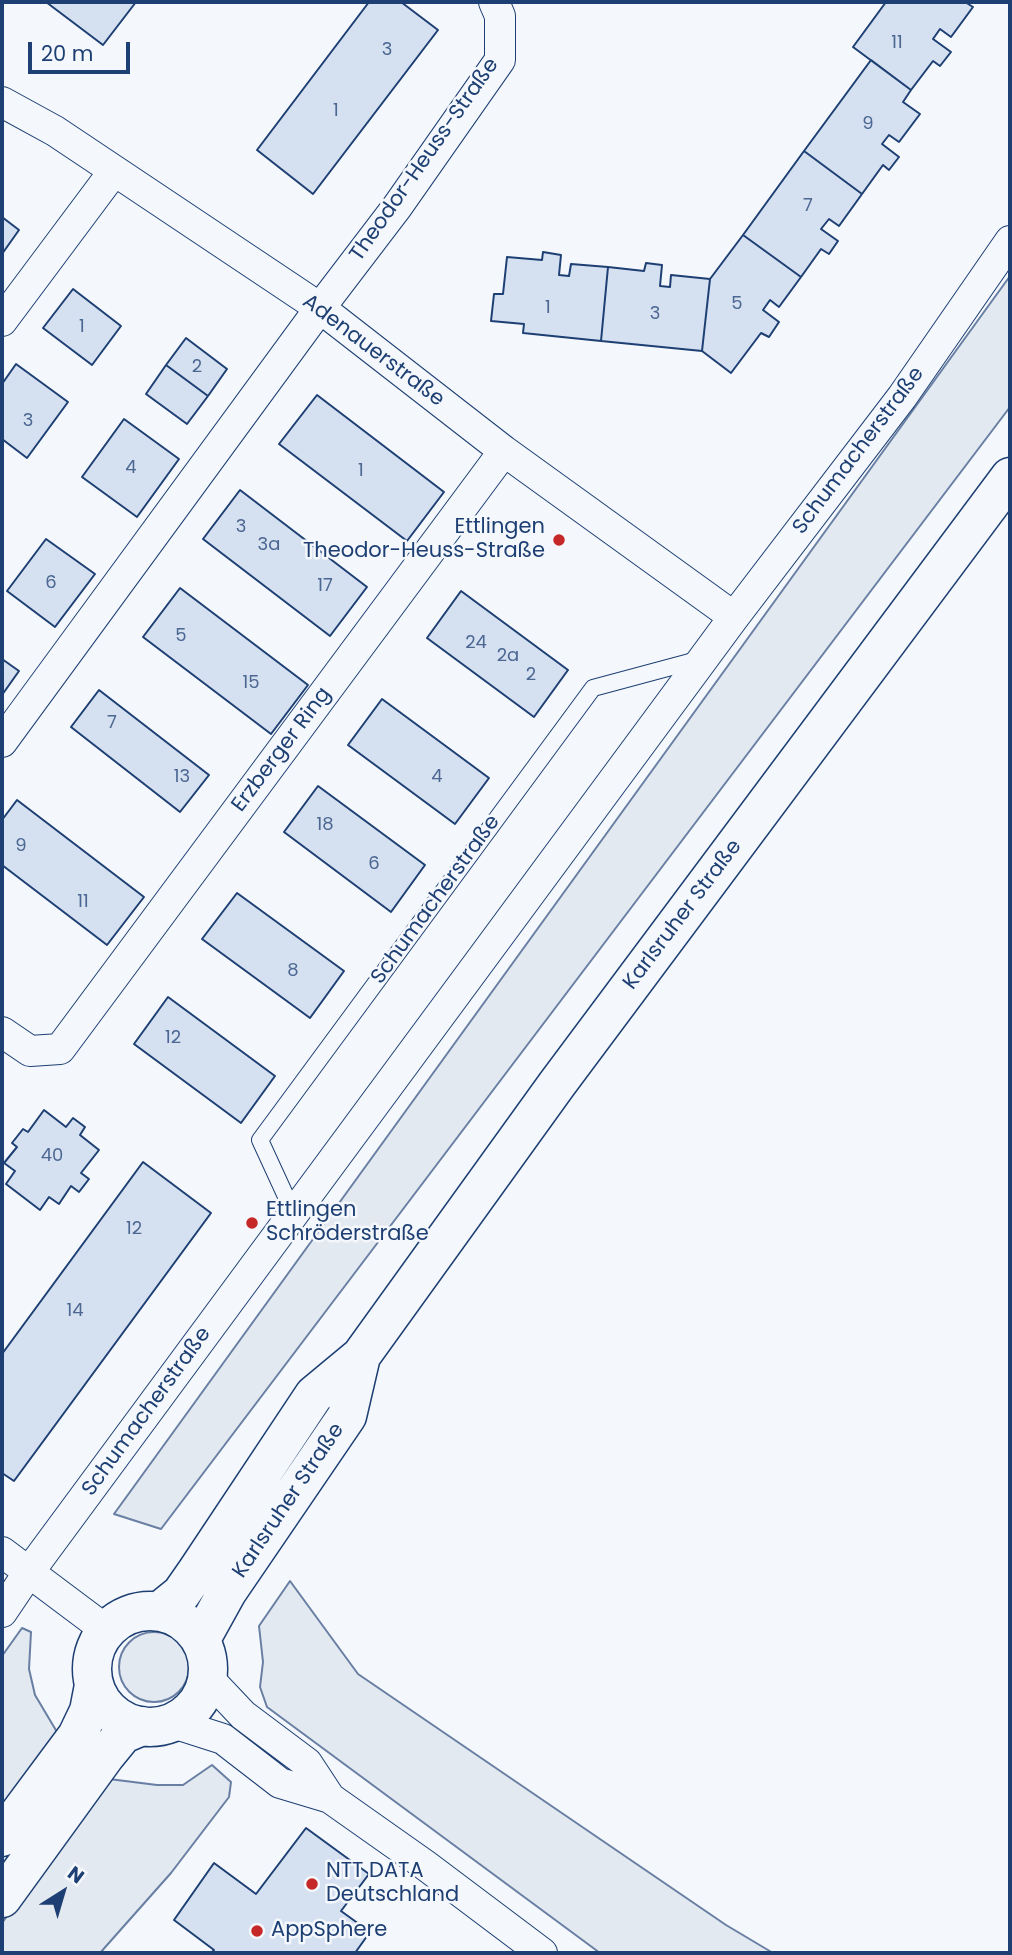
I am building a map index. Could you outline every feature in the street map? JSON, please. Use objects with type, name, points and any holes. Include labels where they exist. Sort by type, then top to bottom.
[{"type":"main road","name":"Karlsruher Straße","points":[[160,1611],[181,1594],[314,1395],[361,1356],[557,1084],[1010,477]]},
{"type":"main road","name":"Karlsruher Straße","points":[[201,1639],[227,1592],[347,1416],[361,1356]]},
{"type":"main road","points":[[2,1837],[77,1736],[89,1711],[94,1685],[92,1665],[96,1646],[106,1630],[117,1620],[145,1610],[172,1614],[184,1620],[201,1639],[208,1658],[208,1678],[202,1696],[190,1712],[123,1734],[2,1898]]},
{"type":"main road","points":[[94,1685],[103,1703],[117,1717],[134,1725],[158,1724]]},
{"type":"street","name":"Theodor-Heuss-Straße","points":[[320,308],[397,207],[499,60],[500,16],[494,2]]},
{"type":"street","name":"Adenauerstraße","points":[[2,102],[55,131],[320,308],[504,452],[734,617]]},
{"type":"street","points":[[2,321],[114,171]]},
{"type":"street","name":"Schumacherstraße","points":[[2,1612],[734,617],[902,397],[1010,241]]},
{"type":"street","points":[[2,742],[320,308]]},
{"type":"street","name":"Erzberger Ring","points":[[2,1031],[30,1051],[60,1049],[504,452]]},
{"type":"street","points":[[2,1552],[106,1630]]},
{"type":"street","points":[[208,1678],[243,1715],[307,1763],[330,1798]]},
{"type":"street","points":[[158,1724],[223,1739],[280,1783],[330,1798],[542,1953]]},
{"type":"lane","name":"Schumacherstraße","points":[[294,1214],[260,1140],[528,776],[593,688],[704,658]]},
{"type":"shaded area","points":[[1010,276],[1010,407],[161,1529],[114,1514]]},
{"type":"shaded area","points":[[290,1581],[358,1674],[726,1925],[773,1953],[600,1953],[267,1707],[260,1687],[263,1662],[259,1626]]},
{"type":"shaded area","points":[[22,1628],[31,1632],[29,1669],[35,1695],[57,1732],[2,1808],[2,1656]]},
{"type":"shaded area","points":[[154,1632],[173,1638],[183,1648],[189,1667],[183,1686],[173,1696],[154,1702],[135,1696],[125,1686],[119,1667],[125,1648],[135,1638]]},
{"type":"shaded area","points":[[212,1765],[231,1782],[229,1797],[171,1873],[100,1953],[2,1953],[2,1923],[109,1779],[157,1785],[183,1785]]},
{"type":"building","points":[[46,2],[136,2],[103,45]]},
{"type":"building","points":[[369,2],[401,2],[438,30],[313,194],[257,150]]},
{"type":"building","points":[[886,2],[965,2],[973,7],[951,37],[940,29],[933,39],[951,52],[940,66],[933,61],[911,90],[853,47]]},
{"type":"building","points":[[871,60],[911,90],[903,102],[920,114],[899,142],[889,135],[882,144],[899,157],[889,170],[883,165],[862,194],[804,151]]},
{"type":"building","points":[[804,151],[862,194],[839,226],[829,219],[821,229],[838,241],[829,254],[821,249],[801,277],[743,235]]},
{"type":"building","points":[[2,217],[19,230],[2,254]]},
{"type":"building","points":[[743,235],[801,277],[779,307],[770,300],[763,310],[779,322],[769,337],[761,333],[731,373],[702,351],[710,279]]},
{"type":"building","points":[[543,252],[561,255],[559,275],[569,276],[571,264],[608,267],[601,341],[523,333],[524,324],[491,321],[494,294],[503,294],[507,257],[542,260]]},
{"type":"building","points":[[646,263],[662,265],[660,286],[670,287],[671,275],[710,279],[702,351],[601,341],[608,267],[644,271]]},
{"type":"building","points":[[73,289],[121,326],[92,365],[43,328]]},
{"type":"building","points":[[186,338],[227,369],[208,396],[166,365]]},
{"type":"building","points":[[16,364],[68,402],[27,458],[2,439],[2,384]]},
{"type":"building","points":[[166,365],[208,396],[187,424],[146,394]]},
{"type":"building","points":[[317,395],[444,492],[407,541],[279,444]]},
{"type":"building","points":[[124,419],[179,459],[137,517],[82,477]]},
{"type":"building","points":[[240,490],[367,587],[330,636],[203,539]]},
{"type":"building","points":[[46,539],[95,574],[55,627],[7,591]]},
{"type":"building","points":[[180,588],[308,685],[271,734],[143,637]]},
{"type":"building","points":[[461,591],[568,670],[534,717],[427,638]]},
{"type":"building","points":[[2,659],[19,671],[2,695]]},
{"type":"building","points":[[99,690],[209,775],[180,812],[71,727]]},
{"type":"building","points":[[382,699],[489,778],[455,824],[348,745]]},
{"type":"building","points":[[318,786],[425,865],[391,912],[284,832]]},
{"type":"building","points":[[17,800],[144,897],[107,945],[2,865],[2,820]]},
{"type":"building","points":[[237,893],[344,971],[310,1018],[202,939]]},
{"type":"building","points":[[168,997],[275,1076],[241,1123],[134,1044]]},
{"type":"building","points":[[44,1110],[66,1127],[73,1118],[85,1127],[80,1135],[99,1150],[81,1173],[89,1179],[79,1192],[71,1186],[59,1204],[49,1197],[40,1210],[6,1184],[15,1171],[4,1163],[17,1147],[12,1143],[23,1129],[28,1132]]},
{"type":"building","points":[[143,1162],[211,1213],[14,1481],[2,1473],[2,1354]]},
{"type":"building","name":"NTT DATA Deutschland","points":[[306,1828],[369,1874],[341,1911],[370,1932],[355,1953],[211,1953],[214,1950],[174,1920],[214,1863],[256,1894]]},
{"type":"place","name":"Ettlingen Theodor-Heuss-Straße","points":[[559,540]]},
{"type":"place","name":"Ettlingen Schröderstraße","points":[[252,1223]]},
{"type":"place","name":"NTT DATA Deutschland","points":[[312,1884]]},
{"type":"place","name":"AppSphere","points":[[257,1931]]}]
